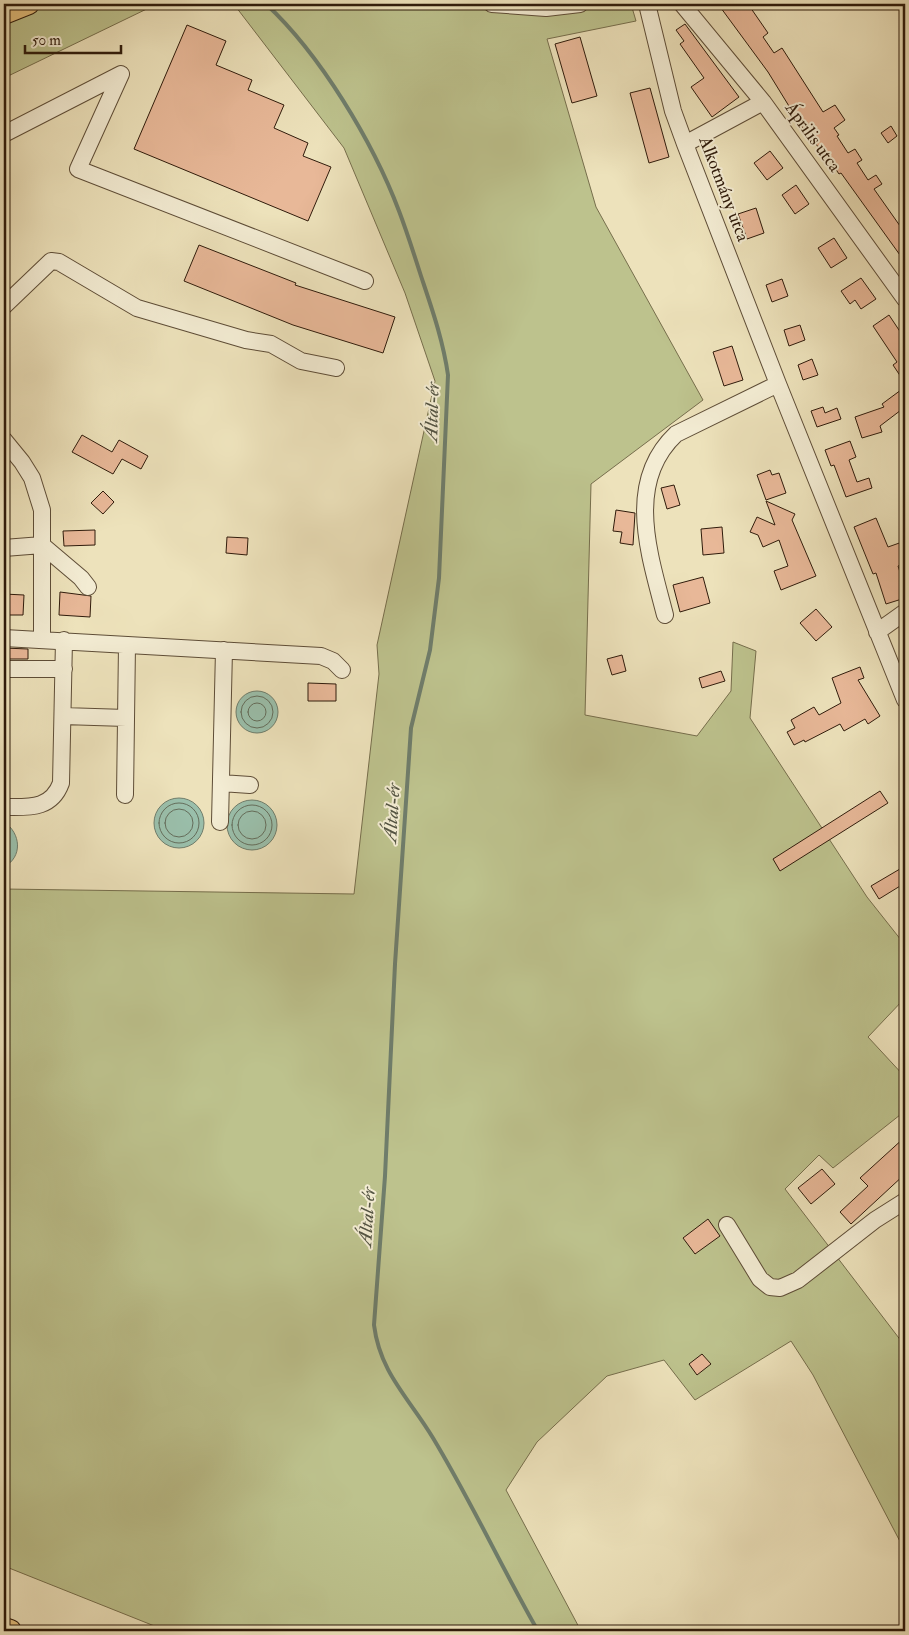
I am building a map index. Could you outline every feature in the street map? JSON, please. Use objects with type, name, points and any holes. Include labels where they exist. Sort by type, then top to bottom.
[{"type":"highway","points":[[4,1629],[10,1631]]},
{"type":"main road","points":[[4,8],[11,4]]},
{"type":"main road","points":[[4,14],[29,4]]},
{"type":"street","points":[[492,4],[530,8],[580,4]]},
{"type":"street","name":"Alkotmány utca","points":[[647,4],[673,111],[685,144],[778,384],[905,700]]},
{"type":"street","name":"Április utca","points":[[682,4],[763,102],[905,299]]},
{"type":"street","points":[[4,134],[121,74],[78,169],[365,281]]},
{"type":"street","points":[[685,144],[763,102]]},
{"type":"street","points":[[4,306],[51,261],[59,262],[137,308],[246,340],[271,344],[301,361],[336,368]]},
{"type":"street","points":[[664,616],[644,517],[646,495],[657,459],[665,445],[676,434],[778,384]]},
{"type":"street","points":[[4,440],[22,462],[37,492],[42,510],[42,640]]},
{"type":"street","points":[[4,548],[42,545],[81,578],[88,587]]},
{"type":"street","points":[[877,632],[905,612]]},
{"type":"street","points":[[4,638],[321,656],[333,660],[342,670]]},
{"type":"street","points":[[4,806],[40,806],[59,790],[63,775],[64,640]]},
{"type":"street","points":[[125,795],[127,645]]},
{"type":"street","points":[[220,822],[224,650]]},
{"type":"street","points":[[4,669],[64,670]]},
{"type":"street","points":[[63,716],[126,718]]},
{"type":"street","points":[[221,783],[250,785]]},
{"type":"street","points":[[727,1225],[760,1279],[770,1287],[780,1288],[798,1280],[875,1220],[905,1201]]},
{"type":"shaded area","points":[[4,4],[157,4],[4,78]]},
{"type":"shaded area","points":[[224,4],[631,4],[636,21],[547,39],[596,207],[703,400],[591,484],[585,715],[697,736],[731,691],[733,642],[756,651],[750,718],[867,897],[905,945],[905,998],[868,1037],[905,1077],[905,1111],[833,1168],[819,1155],[785,1189],[905,1346],[905,1551],[813,1375],[791,1341],[695,1400],[664,1360],[607,1376],[537,1442],[506,1490],[581,1631],[167,1631],[4,1566],[4,889],[354,894],[379,674],[377,645],[435,381],[405,293],[344,148],[236,7]]},
{"type":"water","points":[[257,691],[272,697],[278,712],[272,727],[257,733],[242,727],[236,712],[242,697]]},
{"type":"water","points":[[174,798],[184,798],[197,805],[204,818],[204,828],[197,841],[184,848],[174,848],[165,844],[158,837],[154,828],[154,818],[158,809],[165,802]]},
{"type":"water","points":[[247,800],[257,800],[270,807],[277,820],[277,830],[270,843],[257,850],[247,850],[238,846],[231,839],[227,830],[227,820],[231,811],[238,804]]},
{"type":"water","points":[[4,822],[14,832],[18,845],[14,857],[4,867]]},
{"type":"building","points":[[718,4],[748,4],[768,33],[763,37],[774,53],[782,48],[823,112],[835,105],[845,120],[834,128],[839,135],[837,136],[848,153],[855,149],[862,160],[857,163],[868,180],[876,175],[882,184],[874,189],[905,233],[905,262],[841,173],[839,174],[821,147],[819,148],[800,124],[768,72]]},
{"type":"building","points":[[685,24],[739,97],[712,117],[691,87],[704,78],[680,44],[684,41],[676,30]]},
{"type":"building","points":[[187,25],[226,41],[216,65],[252,80],[248,90],[284,105],[274,128],[308,143],[303,156],[331,167],[308,221],[134,149]]},
{"type":"building","points":[[580,37],[597,96],[572,103],[555,44]]},
{"type":"building","points":[[650,88],[669,157],[649,163],[630,93]]},
{"type":"building","points":[[891,126],[897,136],[888,143],[881,133]]},
{"type":"building","points":[[770,151],[783,168],[767,180],[754,163]]},
{"type":"building","points":[[796,185],[809,204],[795,214],[782,195]]},
{"type":"building","points":[[756,208],[764,233],[747,239],[738,214]]},
{"type":"building","points":[[834,238],[847,258],[831,268],[818,248]]},
{"type":"building","points":[[199,245],[296,283],[295,285],[395,317],[383,353],[293,325],[184,281]]},
{"type":"building","points":[[861,278],[876,299],[861,309],[855,300],[850,304],[841,291]]},
{"type":"building","points":[[782,279],[788,296],[772,302],[766,285]]},
{"type":"building","points":[[889,315],[905,339],[905,383],[893,365],[897,362],[873,326]]},
{"type":"building","points":[[800,325],[805,340],[789,346],[784,330]]},
{"type":"building","points":[[732,346],[743,380],[724,386],[713,352]]},
{"type":"building","points":[[812,359],[818,375],[803,380],[798,365]]},
{"type":"building","points":[[905,387],[905,407],[880,426],[882,432],[862,438],[855,417],[884,407],[882,404]]},
{"type":"building","points":[[823,407],[825,413],[837,408],[841,419],[817,427],[811,411]]},
{"type":"building","points":[[82,435],[112,452],[119,440],[148,456],[141,469],[122,459],[113,474],[72,452]]},
{"type":"building","points":[[850,441],[856,457],[849,460],[857,482],[869,478],[872,488],[846,497],[834,465],[831,466],[825,450]]},
{"type":"building","points":[[770,470],[772,475],[779,473],[786,493],[766,500],[757,475]]},
{"type":"building","points":[[674,485],[680,505],[667,509],[661,488]]},
{"type":"building","points":[[103,491],[114,502],[103,514],[91,503]]},
{"type":"building","points":[[766,501],[795,514],[792,520],[816,576],[781,590],[774,571],[788,566],[779,540],[763,547],[758,535],[750,532],[757,517],[775,525]]},
{"type":"building","points":[[616,510],[635,513],[633,545],[620,543],[622,532],[613,531]]},
{"type":"building","points":[[876,518],[888,547],[905,541],[905,563],[898,566],[905,588],[905,598],[886,604],[876,573],[873,574],[854,527]]},
{"type":"building","points":[[722,527],[724,553],[703,555],[701,529]]},
{"type":"building","points":[[95,530],[95,545],[64,546],[63,531]]},
{"type":"building","points":[[227,537],[248,538],[247,555],[226,553]]},
{"type":"building","points":[[703,577],[710,603],[680,612],[673,585]]},
{"type":"building","points":[[60,592],[91,596],[90,617],[59,615]]},
{"type":"building","points":[[4,594],[24,595],[23,615],[4,615]]},
{"type":"building","points":[[816,609],[832,627],[816,641],[800,623]]},
{"type":"building","points":[[4,648],[28,649],[28,659],[4,659]]},
{"type":"building","points":[[622,655],[626,671],[612,675],[607,659]]},
{"type":"building","points":[[860,667],[864,678],[858,680],[880,716],[868,724],[865,719],[844,731],[840,724],[805,742],[804,740],[794,745],[787,732],[795,728],[791,720],[814,707],[819,715],[841,703],[832,678]]},
{"type":"building","points":[[721,671],[725,681],[702,688],[699,678]]},
{"type":"building","points":[[308,683],[336,684],[336,701],[308,701]]},
{"type":"building","points":[[880,791],[888,803],[780,871],[773,859]]},
{"type":"building","points":[[905,866],[905,883],[879,899],[871,886]]},
{"type":"building","points":[[905,1137],[905,1174],[851,1224],[840,1212],[868,1186],[860,1178]]},
{"type":"building","points":[[822,1169],[835,1184],[811,1204],[798,1188]]},
{"type":"building","points":[[708,1219],[720,1236],[695,1254],[683,1238]]},
{"type":"building","points":[[702,1354],[711,1364],[697,1375],[689,1364]]},
{"type":"waterway","name":"Által-ér","points":[[266,4],[286,24],[325,73],[360,128],[375,157],[408,235],[437,325],[446,362],[448,375],[439,578],[430,650],[411,728],[395,964],[385,1176],[374,1325],[377,1342],[389,1371],[447,1462],[538,1631]]}]
